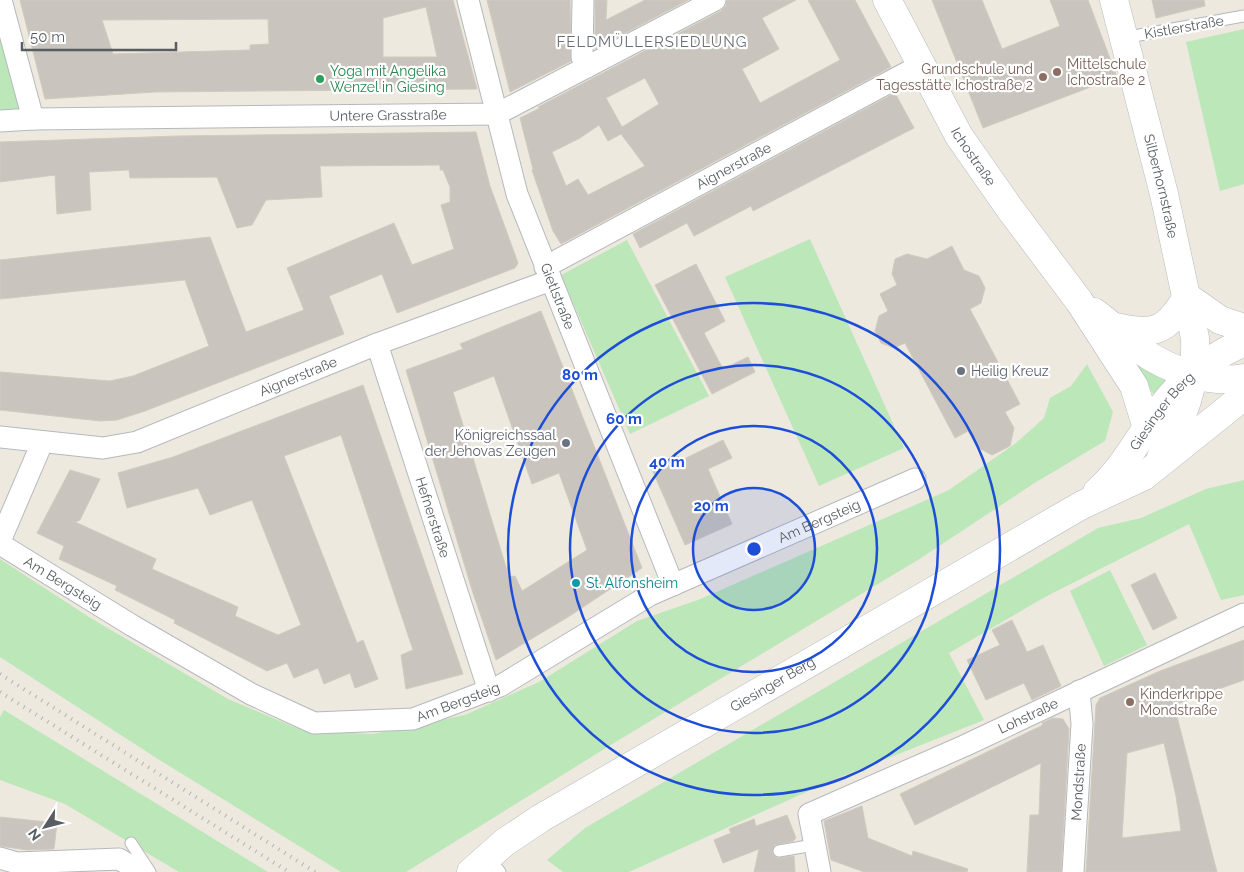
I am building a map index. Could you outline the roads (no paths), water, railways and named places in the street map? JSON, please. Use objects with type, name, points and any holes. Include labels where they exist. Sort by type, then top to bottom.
[{"type":"main road","name":"Ichostraße","points":[[887,0],[959,136],[1010,209],[1079,301],[1134,386],[1147,428]]},
{"type":"main road","name":"Silberhornstraße","points":[[1114,0],[1151,141],[1187,297],[1194,338],[1193,374]]},
{"type":"main road","points":[[1115,327],[1141,333],[1154,330],[1172,319],[1187,297],[1220,320],[1244,328]]},
{"type":"main road","name":"Ichostraße","points":[[1079,301],[1115,327],[1148,355],[1168,366],[1193,374],[1228,380],[1244,378]]},
{"type":"main road","points":[[1193,374],[1216,357],[1244,342]]},
{"type":"main road","name":"Giesinger Berg","points":[[1082,505],[1112,479],[1173,393],[1193,374]]},
{"type":"main road","name":"Giesinger Berg","points":[[1154,469],[1174,436],[1189,400],[1193,374]]},
{"type":"main road","name":"Giesinger Berg","points":[[486,867],[505,842],[541,818],[1082,505],[1126,486],[1154,469],[1244,396]]},
{"type":"street","points":[[1,0],[32,119]]},
{"type":"street","name":"Gietlstraße","points":[[468,0],[517,194],[673,585]]},
{"type":"street","points":[[583,0],[582,57],[587,67]]},
{"type":"street","name":"Untere Grasstraße","points":[[0,121],[32,119],[497,114],[714,0]]},
{"type":"street","name":"Aignerstraße","points":[[0,437],[42,443],[103,448],[137,442],[548,273],[921,65]]},
{"type":"street","name":"Hefnerstraße","points":[[377,344],[489,691]]},
{"type":"street","points":[[0,542],[42,443]]},
{"type":"street","name":"Am Bergsteig","points":[[0,542],[133,626],[251,694],[314,723],[413,719],[489,691],[650,595],[915,479]]},
{"type":"street","name":"Lohstraße","points":[[814,845],[808,814],[964,746],[1244,614]]},
{"type":"street","name":"Mondstraße","points":[[1073,872],[1082,724],[1080,691]]},
{"type":"street","points":[[814,845],[820,872]]},
{"type":"street","points":[[0,858],[17,863],[120,859],[141,872]]},
{"type":"lane","name":"Kistlerstraße","points":[[1123,38],[1244,16]]},
{"type":"lane","points":[[131,843],[150,872]]},
{"type":"lane","points":[[779,851],[814,845]]},
{"type":"railway","points":[[0,674],[315,872]]},
{"type":"railway","points":[[0,692],[289,872]]},
{"type":"place","name":"Mittelschule Ichostraße 2","points":[[1057,72]]},
{"type":"place","name":"Grundschule und Tagesstätte Ichostraße 2","points":[[1043,77]]},
{"type":"place","name":"Yoga mit Angelika Wenzel in Giesing","points":[[320,79]]},
{"type":"place","name":"Heilig Kreuz","points":[[961,371]]},
{"type":"place","name":"Königreichssaal der Jehovas Zeugen","points":[[566,443]]},
{"type":"place","name":"St. Alfonsheim","points":[[576,583]]},
{"type":"place","name":"Kinderkrippe Mondstraße","points":[[1130,702]]},
{"type":"district","name":"FELDMÜLLERSIEDLUNG","points":[[652,42]]}]
